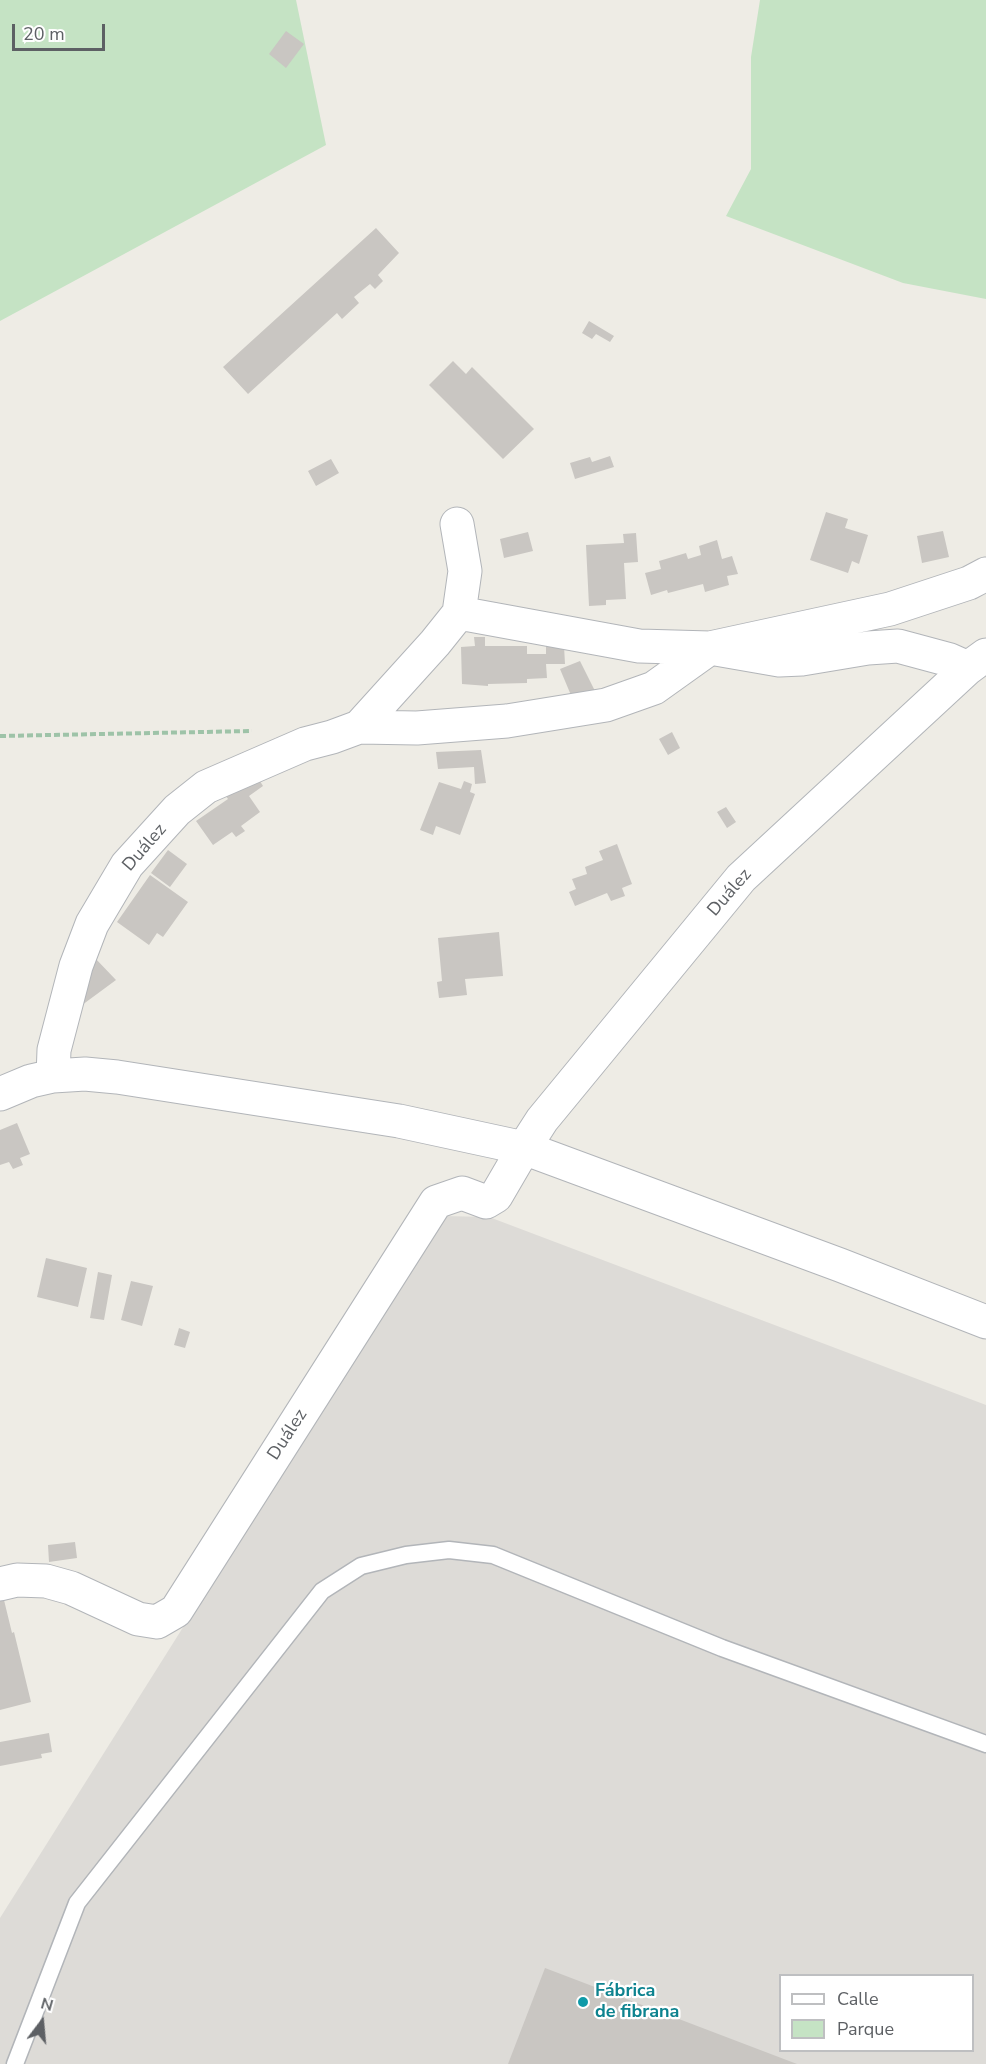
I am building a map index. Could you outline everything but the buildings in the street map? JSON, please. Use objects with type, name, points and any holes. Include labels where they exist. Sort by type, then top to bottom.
[{"type":"street","points":[[457,524],[465,571],[459,613]]},
{"type":"street","name":"Duález","points":[[53,1076],[54,1050],[76,966],[92,924],[127,865],[177,810],[206,787],[305,744],[359,727],[417,728],[507,721],[606,705],[654,688],[710,648],[890,609],[969,583],[986,574]]},
{"type":"street","name":"Duález","points":[[359,727],[459,613],[639,646],[710,648],[779,660],[898,646],[977,662]]},
{"type":"street","name":"Duález","points":[[0,1584],[17,1580],[46,1581],[71,1588],[138,1619],[157,1622],[176,1611],[436,1203],[462,1193],[486,1202],[496,1196],[542,1120],[741,878],[977,662]]},
{"type":"street","points":[[0,1094],[31,1081],[53,1076],[85,1074],[399,1120],[524,1148],[840,1265],[986,1322]]},
{"type":"lane","points":[[15,2064],[77,1904],[322,1591],[361,1566],[406,1555],[449,1550],[494,1554],[722,1648],[986,1744]]},
{"type":"shaded area","points":[[442,1216],[489,1217],[986,1405],[986,2064],[0,2064],[0,1918]]},
{"type":"green space","points":[[0,0],[296,0],[326,145],[0,321]]},
{"type":"green space","points":[[760,0],[986,0],[986,299],[903,283],[726,216],[751,169],[751,57]]},
{"type":"place","name":"Fábrica de fibrana","points":[[583,2002]]}]
